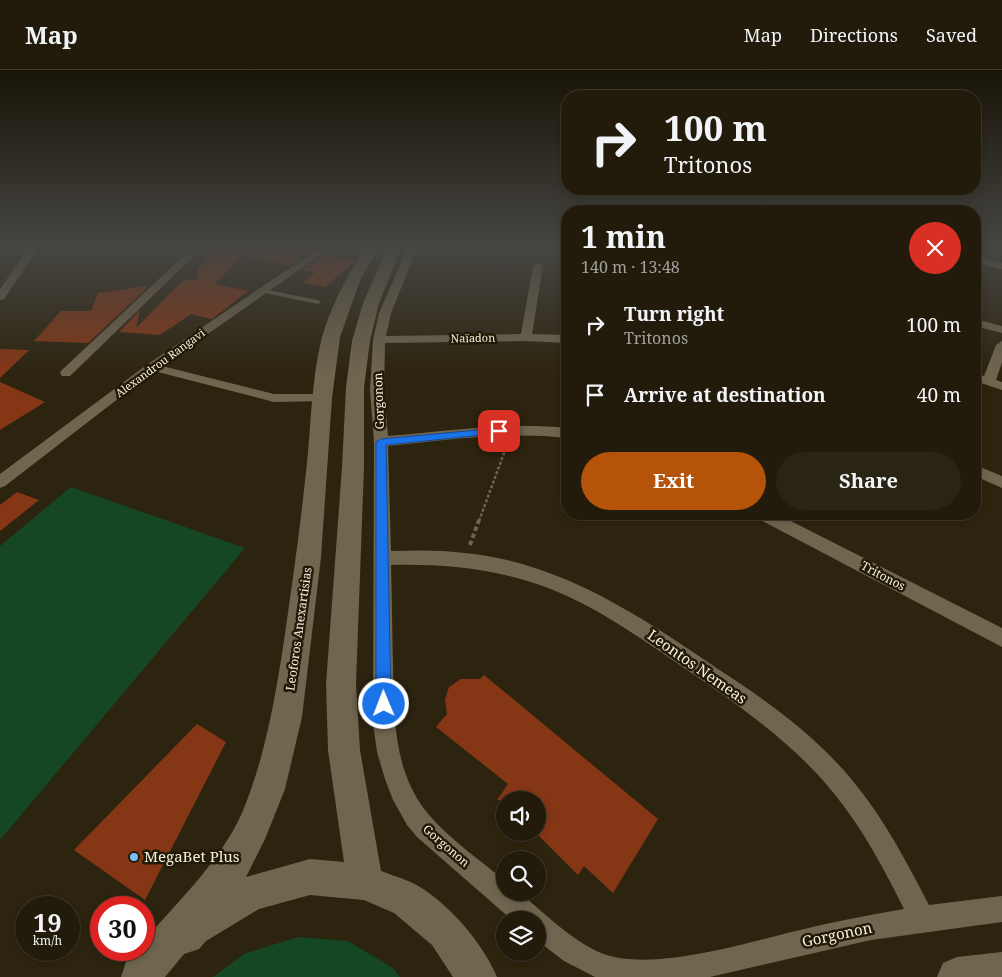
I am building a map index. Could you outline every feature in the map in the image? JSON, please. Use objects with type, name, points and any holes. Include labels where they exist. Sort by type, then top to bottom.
[{"type":"main road","name":"Leoforos Anexartisias","points":[[140,976],[232,866],[253,827],[268,790],[287,717],[293,677],[309,557],[322,398],[333,331],[348,291]]},
{"type":"main road","points":[[365,882],[344,750],[341,684],[353,467],[355,387],[361,341],[376,291]]},
{"type":"main road","points":[[140,976],[192,928],[251,893],[310,878],[365,882],[407,900],[445,932],[477,977]]},
{"type":"main road","points":[[956,977],[1002,972]]},
{"type":"street","points":[[66,373],[152,291]]},
{"type":"street","name":"Alexandrou Rangavi","points":[[0,482],[152,366],[262,291]]},
{"type":"street","name":"Gorgonon","points":[[394,291],[385,313],[378,340],[377,390],[381,442],[384,723],[390,764],[402,798],[412,814],[425,829],[521,911]]},
{"type":"street","points":[[526,337],[534,291]]},
{"type":"street","points":[[981,324],[1002,330]]},
{"type":"street","name":"Naïadon","points":[[378,340],[526,337],[561,339]]},
{"type":"street","points":[[989,381],[1002,346]]},
{"type":"street","points":[[152,366],[274,398],[322,398]]},
{"type":"street","points":[[981,379],[1002,386]]},
{"type":"street","points":[[381,442],[513,430],[561,432]]},
{"type":"street","points":[[981,473],[1002,482]]},
{"type":"street","name":"Tritonos","points":[[775,520],[1002,638]]},
{"type":"street","name":"Leontos Nemeas","points":[[381,558],[436,556],[465,559],[505,567],[539,577],[598,602],[698,666],[778,725],[840,784],[861,808],[880,837],[922,918]]},
{"type":"street","name":"Gorgonon","points":[[546,931],[568,950],[590,961],[613,970],[645,973],[702,966],[853,931],[922,918],[1002,909]]},
{"type":"lane","points":[[264,291],[318,302]]},
{"type":"path","points":[[465,559],[513,430]]},
{"type":"green space","points":[[71,487],[245,548],[0,840],[0,546]]},
{"type":"green space","points":[[298,937],[348,941],[393,968],[400,977],[213,977],[244,954]]},
{"type":"building","points":[[144,291],[88,343],[34,341],[61,311],[91,311],[98,293]]},
{"type":"building","points":[[172,291],[248,291],[212,319],[191,314],[160,335],[119,332],[140,310],[136,328]]},
{"type":"building","points":[[0,349],[29,350],[0,378]]},
{"type":"building","points":[[0,382],[45,402],[0,430]]},
{"type":"building","points":[[17,492],[39,500],[0,531],[0,505]]},
{"type":"building","points":[[484,675],[658,819],[613,893],[584,866],[578,875],[544,841],[546,841],[546,791],[503,791],[508,784],[436,727],[447,714],[445,700],[449,687],[461,679],[480,679]]},
{"type":"building","points":[[197,724],[226,742],[147,896],[139,896],[74,850]]},
{"type":"place","name":"MegaBet Plus","points":[[134,857]]},
{"type":"route","points":[[384,704],[381,442],[499,431]]}]
